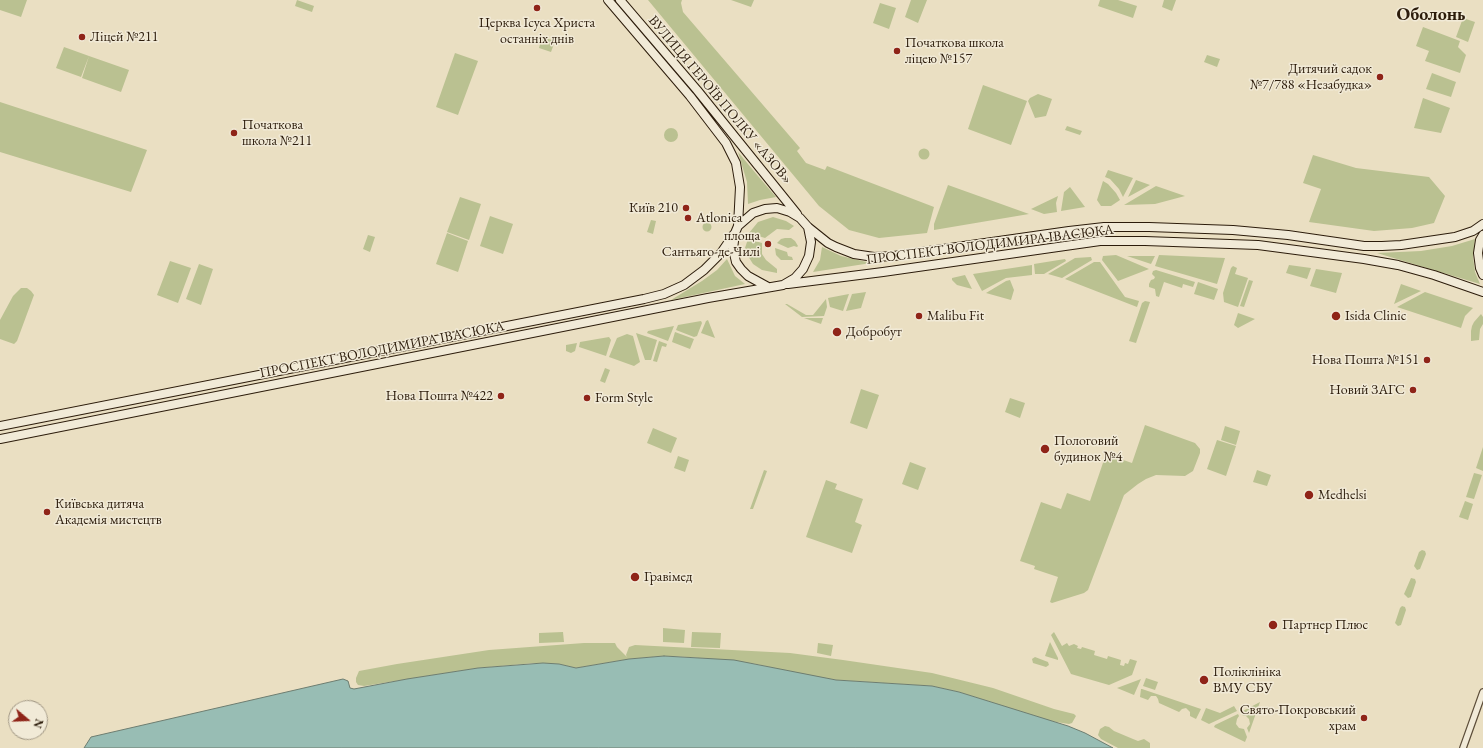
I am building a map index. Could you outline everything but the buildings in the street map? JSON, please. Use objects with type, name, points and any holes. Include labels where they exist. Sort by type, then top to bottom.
[{"type":"main road","name":"ВУЛИЦЯ ГЕРОЇВ ПОЛКУ «АЗОВ»","points":[[608,0],[690,96],[726,143],[736,163],[740,187],[736,230]]},
{"type":"main road","name":"ВУЛИЦЯ ГЕРОЇВ ПОЛКУ «АЗОВ»","points":[[620,0],[697,90],[800,218]]},
{"type":"main road","points":[[777,208],[790,212],[800,218],[808,227],[811,242],[809,256],[803,269],[795,278],[783,285],[768,287],[748,276],[741,269],[736,262],[733,249],[736,230],[753,213],[765,209],[777,208]]},
{"type":"main road","name":"ПРОСПЕКТ ВОЛОДИМИРА ІВАСЮКА","points":[[808,227],[836,247],[854,254],[874,257],[894,256],[1104,227],[1233,230],[1364,246],[1382,246],[1401,245],[1455,237],[1473,231],[1483,224]]},
{"type":"main road","name":"ПРОСПЕКТ ВОЛОДИМИРА ІВАСЮКА","points":[[0,426],[664,294],[684,285],[704,270],[721,253],[736,230]]},
{"type":"main road","points":[[1483,235],[1480,240],[1478,253],[1480,268],[1483,274]]},
{"type":"main road","name":"ПРОСПЕКТ ВОЛОДИМИРА ІВАСЮКА","points":[[783,285],[1100,241],[1145,241],[1232,243],[1364,259],[1398,265],[1434,275],[1483,292]]},
{"type":"main road","name":"ПРОСПЕКТ ВОЛОДИМИРА ІВАСЮКА","points":[[0,439],[768,287]]},
{"type":"street","points":[[1463,748],[1483,692]]},
{"type":"green space","points":[[0,0],[27,0],[21,17],[0,10]]},
{"type":"green space","points":[[297,0],[314,6],[312,12],[295,6]]},
{"type":"green space","points":[[648,0],[682,0],[681,3],[683,12],[800,148],[797,151],[806,163],[825,170],[827,166],[934,207],[927,233],[879,238],[849,230],[819,206]]},
{"type":"green space","points":[[731,0],[754,0],[751,7]]},
{"type":"green space","points":[[911,0],[927,0],[918,23],[905,17]]},
{"type":"green space","points":[[1100,0],[1118,0],[1137,6],[1133,18],[1098,6]]},
{"type":"green space","points":[[1164,0],[1176,0],[1172,11],[1162,7]]},
{"type":"green space","points":[[880,3],[896,8],[889,29],[873,23]]},
{"type":"green space","points":[[1463,18],[1475,22],[1468,42],[1456,37]]},
{"type":"green space","points":[[1423,27],[1460,41],[1458,47],[1466,55],[1460,73],[1425,61],[1429,51],[1416,46]]},
{"type":"green space","points":[[542,37],[555,41],[551,52],[539,48]]},
{"type":"green space","points":[[64,47],[89,56],[81,77],[56,68]]},
{"type":"green space","points":[[455,53],[478,61],[458,115],[436,107]]},
{"type":"green space","points":[[1207,55],[1220,59],[1217,67],[1204,62]]},
{"type":"green space","points":[[89,56],[129,70],[121,92],[82,78]]},
{"type":"green space","points":[[1432,73],[1456,82],[1451,97],[1426,89]]},
{"type":"green space","points":[[983,85],[1027,101],[1011,145],[968,129]]},
{"type":"green space","points":[[1038,94],[1052,99],[1046,116],[1035,118],[1028,101],[1030,98]]},
{"type":"green space","points":[[1423,98],[1450,108],[1441,133],[1414,128]]},
{"type":"green space","points":[[0,102],[147,150],[131,192],[0,152]]},
{"type":"green space","points":[[1067,126],[1082,131],[1080,135],[1065,130]]},
{"type":"green space","points":[[668,128],[674,128],[678,132],[678,138],[674,142],[668,142],[664,138],[664,132]]},
{"type":"green space","points":[[924,148],[928,150],[930,154],[928,158],[924,160],[920,158],[918,154],[920,150]]},
{"type":"green space","points":[[738,152],[776,197],[748,204],[747,182]]},
{"type":"green space","points":[[1313,155],[1356,168],[1429,177],[1445,196],[1434,223],[1412,228],[1374,231],[1309,222],[1321,189],[1303,183]]},
{"type":"green space","points":[[1108,170],[1133,178],[1123,197],[1119,189],[1110,179],[1105,177]]},
{"type":"green space","points":[[1136,180],[1150,185],[1128,197]]},
{"type":"green space","points":[[1103,181],[1108,184],[1120,200],[1111,206],[1101,206],[1097,200]]},
{"type":"green space","points":[[948,185],[1029,214],[934,230],[934,224]]},
{"type":"green space","points":[[1156,186],[1185,196],[1155,204],[1124,205]]},
{"type":"green space","points":[[1070,187],[1085,207],[1061,211],[1064,192]]},
{"type":"green space","points":[[1058,196],[1056,203],[1057,212],[1044,214],[1031,209]]},
{"type":"green space","points":[[460,197],[481,204],[469,240],[447,232]]},
{"type":"green space","points":[[490,216],[513,224],[503,254],[480,246]]},
{"type":"green space","points":[[773,217],[786,221],[794,226],[789,230],[777,229],[765,238],[749,233],[758,222]]},
{"type":"green space","points":[[651,220],[656,221],[653,234],[647,232]]},
{"type":"green space","points":[[705,223],[709,223],[711,227],[709,231],[705,231],[703,229],[703,225]]},
{"type":"green space","points":[[447,233],[468,241],[458,272],[436,264]]},
{"type":"green space","points":[[368,235],[375,237],[370,252],[363,249]]},
{"type":"green space","points":[[791,238],[798,246],[788,248],[777,243],[781,239]]},
{"type":"green space","points":[[748,239],[762,243],[762,254],[766,260],[777,269],[777,273],[762,270],[753,264],[745,248]]},
{"type":"green space","points":[[1475,239],[1473,257],[1475,272],[1480,284],[1377,253],[1421,251],[1452,246]]},
{"type":"green space","points":[[822,247],[841,256],[871,263],[813,272],[820,260]]},
{"type":"green space","points":[[775,248],[787,252],[788,256],[792,257],[793,260],[781,260],[776,255]]},
{"type":"green space","points":[[1116,255],[1149,269],[1118,281],[1102,260],[1103,256]]},
{"type":"green space","points":[[1159,255],[1225,258],[1217,284],[1155,266]]},
{"type":"green space","points":[[1127,256],[1155,256],[1151,264]]},
{"type":"green space","points":[[1091,257],[1092,260],[1062,278],[1048,274],[1075,258]]},
{"type":"green space","points":[[727,259],[735,276],[745,284],[671,300],[702,281],[717,270]]},
{"type":"green space","points":[[1065,259],[1066,261],[1044,274],[1035,274],[1034,264]]},
{"type":"green space","points":[[170,261],[191,268],[178,303],[157,295]]},
{"type":"green space","points":[[1094,262],[1100,262],[1125,297],[1139,301],[1137,307],[1065,279]]},
{"type":"green space","points":[[199,264],[213,269],[201,305],[186,299]]},
{"type":"green space","points":[[1032,265],[1032,275],[1006,278],[982,291],[973,274]]},
{"type":"green space","points":[[1289,265],[1311,268],[1307,279],[1286,273]]},
{"type":"green space","points":[[1233,266],[1237,268],[1235,274],[1248,278],[1238,307],[1224,302],[1223,293]]},
{"type":"green space","points":[[1316,269],[1342,273],[1336,293],[1310,286]]},
{"type":"green space","points":[[1156,270],[1195,282],[1193,287],[1183,284],[1182,288],[1164,282],[1159,297],[1156,296],[1155,289],[1149,287],[1151,280],[1155,277],[1152,274],[1153,271]]},
{"type":"green space","points":[[965,275],[972,289],[957,285],[952,280],[952,278]]},
{"type":"green space","points":[[1010,280],[1014,290],[1011,300],[986,293],[1006,281]]},
{"type":"green space","points":[[1249,280],[1253,281],[1244,307],[1240,306]]},
{"type":"green space","points":[[1198,282],[1218,289],[1214,300],[1194,294]]},
{"type":"green space","points":[[1401,284],[1421,291],[1394,304]]},
{"type":"green space","points":[[21,288],[27,288],[34,295],[17,341],[14,344],[0,339],[0,320],[13,296]]},
{"type":"green space","points":[[866,292],[861,308],[846,311],[852,294]]},
{"type":"green space","points":[[1425,292],[1473,308],[1465,316],[1461,328],[1397,307]]},
{"type":"green space","points":[[849,294],[843,311],[830,307],[828,298]]},
{"type":"green space","points":[[826,299],[827,307],[824,316],[802,317],[785,304],[806,315],[813,315]]},
{"type":"green space","points":[[1145,301],[1150,302],[1136,343],[1129,341],[1142,303]]},
{"type":"green space","points":[[1238,313],[1255,319],[1238,328],[1234,325]]},
{"type":"green space","points":[[1481,314],[1483,317],[1483,324],[1480,329],[1479,340],[1471,341],[1472,326]]},
{"type":"green space","points":[[804,318],[823,318],[821,324]]},
{"type":"green space","points":[[708,320],[715,338],[701,333],[706,321]]},
{"type":"green space","points":[[701,321],[702,323],[697,336],[694,337],[676,330],[678,325]]},
{"type":"green space","points":[[674,326],[668,341],[647,333],[648,331]]},
{"type":"green space","points":[[675,332],[694,339],[690,349],[672,342]]},
{"type":"green space","points":[[636,333],[657,340],[651,360],[645,360]]},
{"type":"green space","points":[[627,334],[633,336],[640,362],[634,366],[609,357],[617,338]]},
{"type":"green space","points":[[609,337],[611,340],[606,356],[579,347],[580,342]]},
{"type":"green space","points":[[659,341],[667,344],[666,347],[662,346],[657,362],[653,361]]},
{"type":"green space","points":[[577,343],[575,351],[571,353],[566,351],[566,345]]},
{"type":"green space","points":[[605,368],[610,370],[605,383],[600,381]]},
{"type":"green space","points":[[861,389],[879,395],[867,429],[850,423]]},
{"type":"green space","points":[[1010,398],[1025,403],[1020,418],[1005,412]]},
{"type":"green space","points":[[1145,425],[1195,443],[1200,449],[1200,453],[1193,471],[1185,476],[1156,475],[1138,484],[1124,495],[1088,590],[1084,593],[1052,603],[1050,602],[1058,577],[1034,569],[1035,566],[1020,561],[1041,502],[1061,509],[1067,493],[1090,501],[1106,454],[1132,463]]},
{"type":"green space","points":[[1225,426],[1240,431],[1236,445],[1221,440]]},
{"type":"green space","points":[[653,428],[677,438],[671,453],[647,443]]},
{"type":"green space","points":[[1217,440],[1236,446],[1226,476],[1207,469]]},
{"type":"green space","points":[[1483,447],[1483,471],[1476,468]]},
{"type":"green space","points":[[678,456],[689,460],[685,472],[674,468]]},
{"type":"green space","points":[[910,462],[926,468],[918,490],[902,484]]},
{"type":"green space","points":[[764,470],[767,471],[753,509],[750,509]]},
{"type":"green space","points":[[1257,470],[1271,475],[1267,486],[1253,482]]},
{"type":"green space","points":[[1474,473],[1482,475],[1474,499],[1466,497]]},
{"type":"green space","points":[[826,480],[837,484],[835,489],[863,499],[855,522],[862,525],[852,553],[806,537]]},
{"type":"green space","points":[[1465,501],[1473,504],[1468,520],[1459,517]]},
{"type":"green space","points":[[1422,550],[1425,551],[1426,554],[1420,569],[1417,570],[1414,566],[1419,552]]},
{"type":"green space","points":[[1411,578],[1415,579],[1416,582],[1411,597],[1408,598],[1404,594]]},
{"type":"green space","points":[[1402,606],[1405,607],[1406,610],[1401,625],[1398,626],[1395,623]]},
{"type":"green space","points":[[663,628],[685,630],[684,643],[663,642]]},
{"type":"green space","points":[[563,632],[564,642],[539,643],[539,633]]},
{"type":"green space","points":[[692,632],[721,633],[720,648],[691,647]]},
{"type":"green space","points":[[1054,632],[1062,646],[1067,643],[1069,646],[1074,644],[1078,646],[1077,648],[1081,649],[1082,647],[1095,651],[1094,655],[1107,659],[1108,656],[1121,660],[1120,665],[1124,666],[1125,663],[1128,664],[1130,659],[1137,661],[1132,675],[1109,685],[1071,674],[1051,635]]},
{"type":"green space","points":[[1050,642],[1058,658],[1058,660],[1045,656]]},
{"type":"green space","points":[[584,643],[615,643],[627,657],[626,655],[629,647],[635,645],[790,653],[932,673],[993,688],[1054,709],[1074,714],[1076,716],[1072,723],[1069,724],[1050,721],[959,692],[932,686],[836,680],[814,677],[756,664],[689,657],[664,656],[629,659],[576,668],[559,664],[535,663],[478,668],[364,686],[358,685],[356,682],[359,671],[397,664],[489,650]]},
{"type":"green space","points":[[818,643],[833,645],[831,656],[817,653]]},
{"type":"green space","points":[[1035,657],[1048,662],[1049,665],[1046,667],[1033,663],[1032,659]]},
{"type":"green space","points":[[1146,678],[1158,682],[1155,690],[1143,686]]},
{"type":"green space","points":[[1141,679],[1134,695],[1117,688]]},
{"type":"green space","points":[[1141,689],[1201,709],[1196,719],[1190,716],[1190,712],[1186,708],[1179,712],[1159,703],[1156,696],[1151,696],[1148,700],[1140,697]]},
{"type":"green space","points":[[1260,702],[1249,733],[1247,728],[1250,724],[1249,719],[1242,715],[1241,712]]},
{"type":"green space","points":[[1234,706],[1237,711],[1209,724],[1201,720],[1206,708],[1220,713]]},
{"type":"green space","points":[[1238,714],[1239,716],[1236,724],[1239,728],[1244,729],[1247,737],[1245,742],[1214,727],[1215,725]]},
{"type":"green space","points":[[1105,726],[1138,741],[1144,739],[1150,743],[1150,748],[1118,748],[1101,739],[1098,735],[1100,729]]},
{"type":"water","points":[[664,656],[734,660],[836,680],[932,686],[959,692],[1068,726],[1113,748],[84,748],[91,737],[343,679],[348,681],[350,688],[354,689],[478,668],[543,663],[559,664],[576,668],[629,659]]},
{"type":"place","name":"Церква Ісуса Христа останніх днів","points":[[537,8]]},
{"type":"place","name":"Ліцей №211","points":[[82,37]]},
{"type":"place","name":"Початкова школа ліцею №157","points":[[897,51]]},
{"type":"place","name":"Дитячий садок №7/788 «Незабудка»","points":[[1380,77]]},
{"type":"place","name":"Початкова школа №211","points":[[234,133]]},
{"type":"place","name":"Київ 210","points":[[686,208]]},
{"type":"place","name":"Atlonica","points":[[688,218]]},
{"type":"place","name":"площа Сантьяго-де-Чилі","points":[[768,244]]},
{"type":"place","name":"Malibu Fit","points":[[919,316]]},
{"type":"place","name":"Isida Clinic","points":[[1336,316]]},
{"type":"place","name":"Добробут","points":[[837,332]]},
{"type":"place","name":"Нова Пошта №151","points":[[1427,360]]},
{"type":"place","name":"Новий ЗАГС","points":[[1413,390]]},
{"type":"place","name":"Нова Пошта №422","points":[[501,396]]},
{"type":"place","name":"Form Style","points":[[587,398]]},
{"type":"place","name":"Пологовий будинок №4","points":[[1045,449]]},
{"type":"place","name":"Medhelsi","points":[[1309,495]]},
{"type":"place","name":"Київська дитяча Академія мистецтв","points":[[47,512]]},
{"type":"place","name":"Гравімед","points":[[635,577]]},
{"type":"place","name":"Партнер Плюс","points":[[1273,625]]},
{"type":"place","name":"Поліклініка ВМУ СБУ","points":[[1204,680]]},
{"type":"place","name":"Свято-Покровський храм","points":[[1364,718]]},
{"type":"district","name":"Оболонь","points":[[1431,15]]}]
